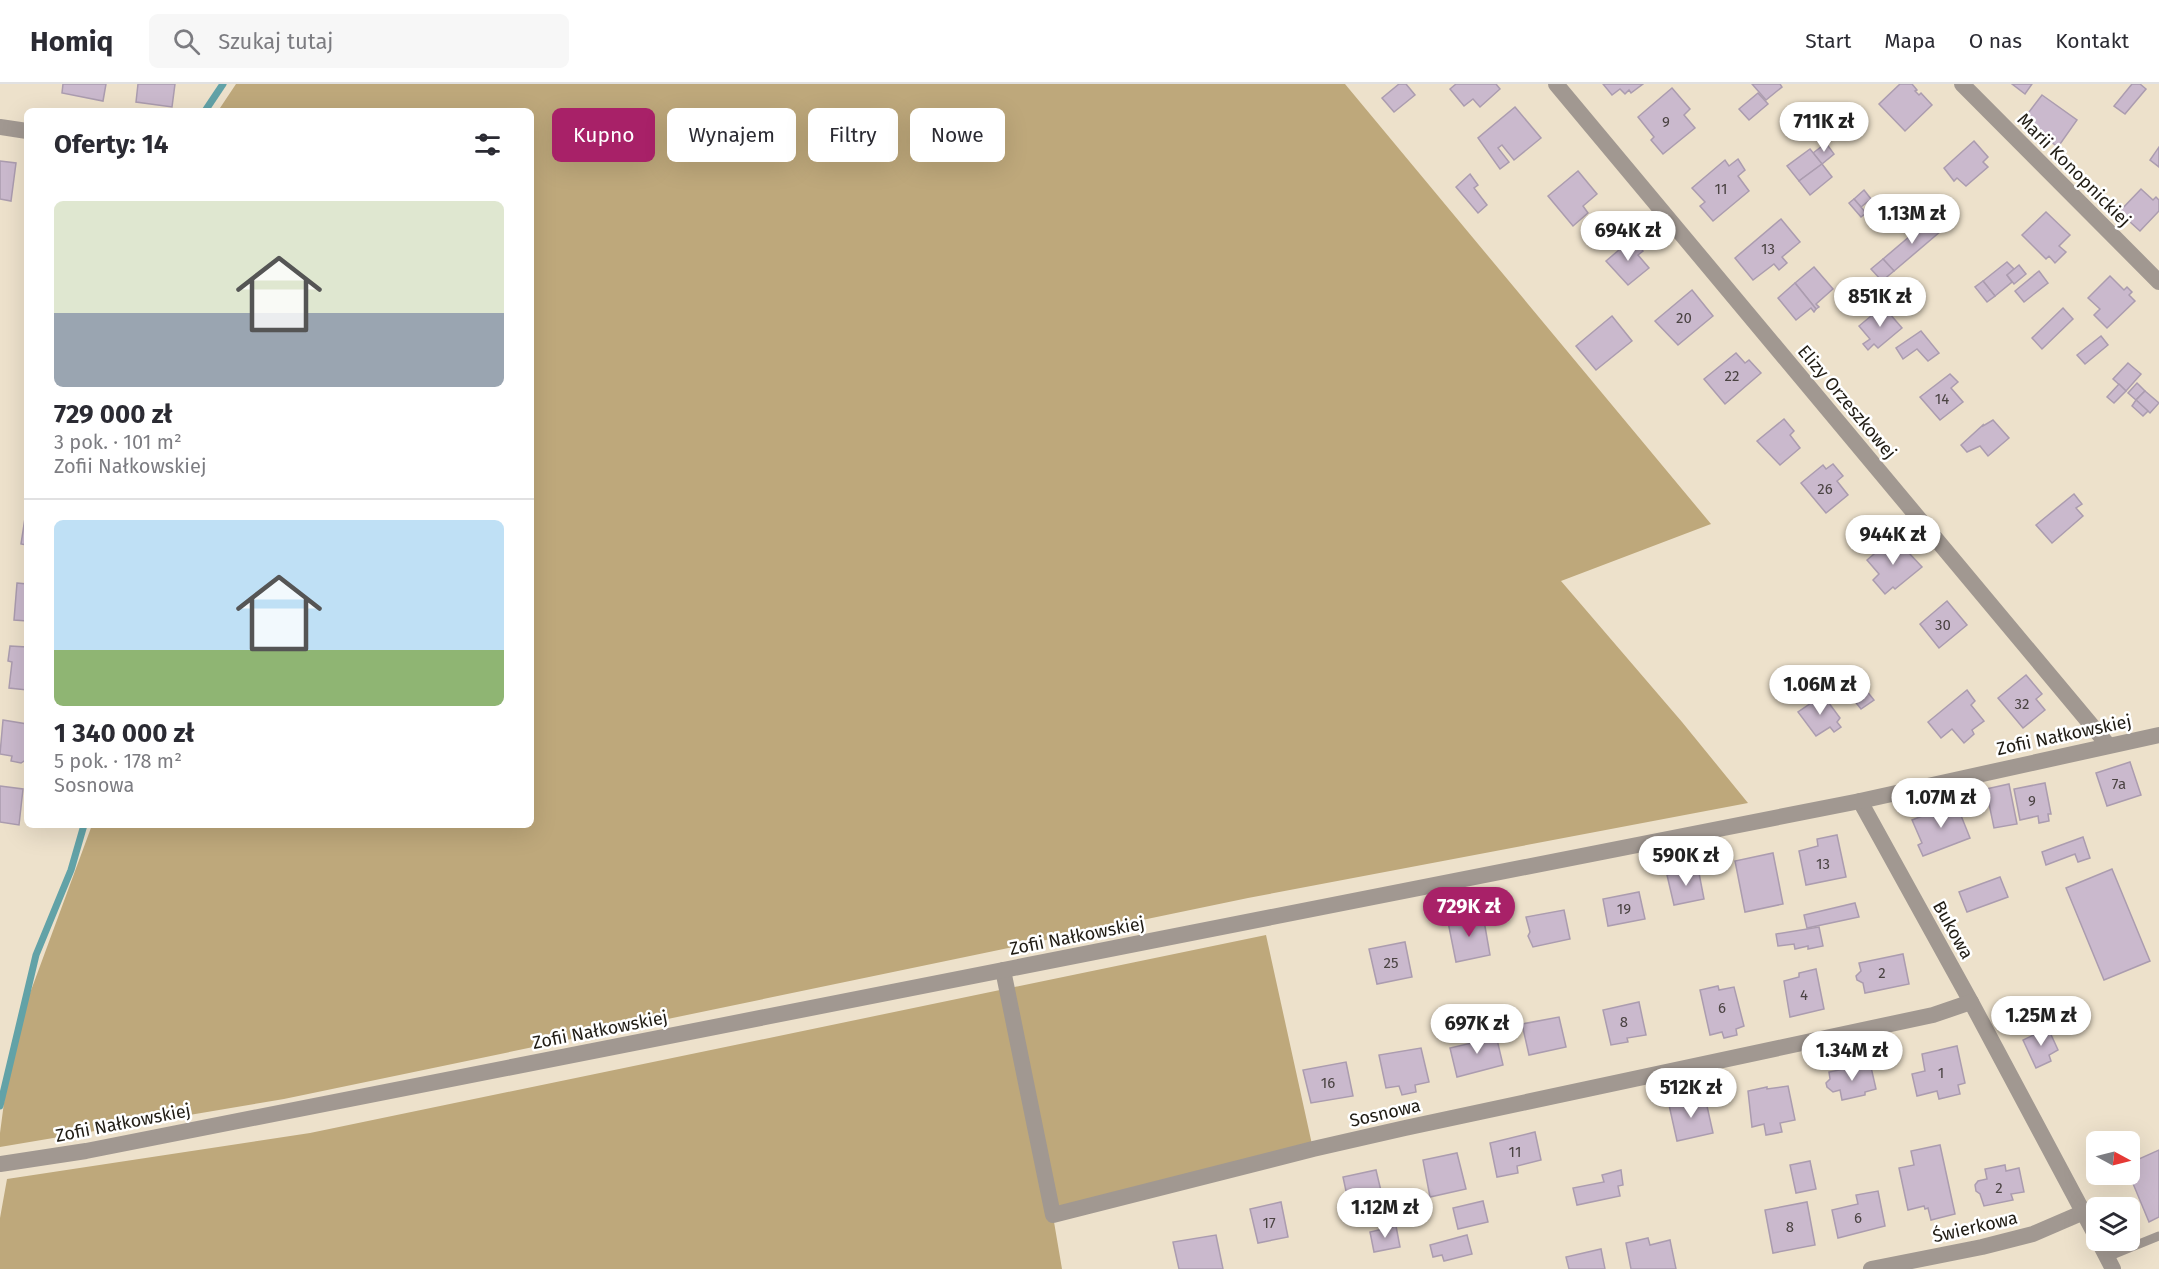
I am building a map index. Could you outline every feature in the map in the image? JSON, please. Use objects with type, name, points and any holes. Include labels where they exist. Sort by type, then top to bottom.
[{"type":"street","name":"Elizy Orzeszkowej","points":[[1556,84],[2108,745]]},
{"type":"street","name":"Marii Konopnickiej","points":[[1962,84],[2159,282]]},
{"type":"street","points":[[0,127],[24,131]]},
{"type":"street","name":"Zofii Nałkowskiej","points":[[0,1164],[86,1151],[1860,801],[2159,735]]},
{"type":"street","name":"Bukowa","points":[[1860,801],[2086,1216]]},
{"type":"street","name":"Sosnowa","points":[[1003,970],[1053,1215],[1336,1143],[1933,1015],[1971,1002]]},
{"type":"street","name":"Świerkowa","points":[[1871,1269],[1992,1245],[2033,1234],[2084,1212]]},
{"type":"lane","points":[[2110,1263],[2159,1236]]},
{"type":"shaded area","points":[[236,84],[1345,84],[1711,524],[1561,581],[1748,803],[1248,898],[284,1099],[0,1147],[12,1042],[91,828],[534,828],[534,108],[220,108]]},
{"type":"shaded area","points":[[1266,935],[1313,1149],[1053,1216],[1062,1269],[0,1269],[0,1218],[7,1179],[310,1133]]},
{"type":"building","points":[[63,84],[106,84],[103,101],[62,93]]},
{"type":"building","points":[[138,84],[175,84],[172,107],[136,102]]},
{"type":"building","points":[[1399,84],[1406,84],[1415,95],[1394,112],[1382,98]]},
{"type":"building","points":[[1456,84],[1496,84],[1500,89],[1480,107],[1473,99],[1464,106],[1450,89]]},
{"type":"building","points":[[1603,84],[1643,84],[1631,93],[1629,90],[1625,94],[1620,89],[1612,95]]},
{"type":"building","points":[[1752,84],[1780,84],[1782,87],[1766,100]]},
{"type":"building","points":[[1900,84],[1912,84],[1917,90],[1915,91],[1919,95],[1921,93],[1932,105],[1905,131],[1879,104]]},
{"type":"building","points":[[2012,84],[2032,84],[2025,94]]},
{"type":"building","points":[[2132,84],[2140,84],[2146,89],[2125,114],[2114,106]]},
{"type":"building","points":[[1672,88],[1690,109],[1684,115],[1695,128],[1663,154],[1651,140],[1654,137],[1638,117]]},
{"type":"building","points":[[1758,93],[1768,104],[1749,120],[1739,109]]},
{"type":"building","points":[[2042,95],[2077,120],[2058,147],[2022,121]]},
{"type":"building","points":[[1515,107],[1541,138],[1514,160],[1502,145],[1498,148],[1509,162],[1500,169],[1478,138]]},
{"type":"building","points":[[1974,141],[1988,157],[1983,162],[1988,167],[1966,186],[1957,178],[1954,181],[1944,168]]},
{"type":"building","points":[[1826,143],[1834,154],[1822,164],[1813,153]]},
{"type":"building","points":[[2159,147],[2159,167],[2150,160]]},
{"type":"building","points":[[1810,149],[1822,164],[1799,181],[1787,166]]},
{"type":"building","points":[[1738,159],[1745,170],[1738,176],[1749,191],[1713,221],[1700,206],[1705,202],[1692,188],[1725,160],[1729,166]]},
{"type":"building","points":[[0,161],[16,163],[11,201],[0,199]]},
{"type":"building","points":[[1822,164],[1832,177],[1810,195],[1799,181]]},
{"type":"building","points":[[1578,171],[1597,194],[1583,206],[1588,213],[1573,226],[1548,196]]},
{"type":"building","points":[[1470,174],[1478,185],[1474,188],[1487,205],[1478,213],[1456,187]]},
{"type":"building","points":[[2141,189],[2153,200],[2156,197],[2159,200],[2159,211],[2140,231],[2119,212]]},
{"type":"building","points":[[1864,190],[1871,199],[1861,207],[1854,199]]},
{"type":"building","points":[[1886,196],[1892,202],[1879,213],[1874,207]]},
{"type":"building","points":[[1854,199],[1866,213],[1861,217],[1849,203]]},
{"type":"building","points":[[2046,212],[2070,235],[2059,246],[2066,252],[2055,263],[2049,256],[2046,259],[2022,235]]},
{"type":"building","points":[[1781,219],[1800,242],[1782,257],[1787,263],[1779,270],[1774,264],[1753,280],[1735,258]]},
{"type":"building","points":[[1930,219],[1941,231],[1894,271],[1883,259]]},
{"type":"building","points":[[1633,238],[1643,251],[1638,255],[1649,268],[1628,285],[1606,261]]},
{"type":"building","points":[[1883,259],[1894,271],[1882,281],[1871,269]]},
{"type":"building","points":[[2007,262],[2014,269],[2007,275],[2012,282],[1995,296],[1983,281]]},
{"type":"building","points":[[2019,265],[2026,274],[2014,284],[2007,275]]},
{"type":"building","points":[[1814,267],[1833,289],[1816,304],[1819,307],[1816,309],[1795,283]]},
{"type":"building","points":[[2039,271],[2048,283],[2024,302],[2015,291]]},
{"type":"building","points":[[2110,276],[2124,290],[2127,287],[2132,292],[2129,295],[2135,301],[2107,328],[2094,315],[2100,309],[2088,298]]},
{"type":"building","points":[[1983,281],[1995,296],[1987,302],[1975,287]]},
{"type":"building","points":[[1795,283],[1816,309],[1814,312],[1811,308],[1796,320],[1778,298]]},
{"type":"building","points":[[1692,290],[1713,316],[1678,345],[1655,321]]},
{"type":"building","points":[[1883,306],[1902,328],[1878,348],[1874,344],[1868,350],[1863,344],[1870,339],[1859,326]]},
{"type":"building","points":[[2063,308],[2073,319],[2042,349],[2032,338]]},
{"type":"building","points":[[1612,316],[1632,341],[1596,370],[1576,346]]},
{"type":"building","points":[[1921,331],[1939,353],[1928,361],[1917,349],[1903,359],[1896,348]]},
{"type":"building","points":[[2101,336],[2108,345],[2085,364],[2077,355]]},
{"type":"building","points":[[1736,353],[1745,363],[1749,360],[1761,373],[1725,404],[1704,379]]},
{"type":"building","points":[[2128,363],[2141,374],[2126,391],[2113,379]]},
{"type":"building","points":[[1950,374],[1958,382],[1951,388],[1963,402],[1940,420],[1920,397]]},
{"type":"building","points":[[2137,383],[2145,391],[2136,400],[2128,393]]},
{"type":"building","points":[[2119,384],[2126,391],[2114,403],[2107,397]]},
{"type":"building","points":[[2145,391],[2159,403],[2150,413],[2136,400]]},
{"type":"building","points":[[2136,400],[2148,411],[2143,416],[2132,406]]},
{"type":"building","points":[[1784,419],[1794,431],[1790,435],[1800,448],[1780,465],[1757,441]]},
{"type":"building","points":[[1993,420],[2009,438],[1988,456],[1980,446],[1967,452],[1961,445],[1983,425]]},
{"type":"building","points":[[1833,464],[1843,476],[1837,481],[1848,495],[1826,513],[1801,483],[1823,465],[1826,469]]},
{"type":"building","points":[[2074,494],[2082,504],[2076,508],[2083,516],[2052,543],[2036,525]]},
{"type":"building","points":[[24,524],[24,544],[21,544]]},
{"type":"building","points":[[1894,537],[1922,567],[1895,589],[1893,587],[1885,594],[1873,580],[1879,574],[1867,560]]},
{"type":"building","points":[[17,583],[24,584],[24,621],[14,620]]},
{"type":"building","points":[[1947,601],[1967,625],[1939,648],[1920,624]]},
{"type":"building","points":[[10,646],[24,647],[24,690],[9,688],[12,662],[8,661]]},
{"type":"building","points":[[1853,674],[1874,700],[1861,709],[1841,684]]},
{"type":"building","points":[[2026,675],[2042,694],[2036,699],[2045,710],[2023,728],[1998,698]]},
{"type":"building","points":[[1967,690],[1975,701],[1971,705],[1984,721],[1972,730],[1974,734],[1964,743],[1952,729],[1941,738],[1928,722]]},
{"type":"building","points":[[1823,695],[1840,718],[1837,722],[1841,727],[1834,732],[1830,727],[1816,736],[1798,712]]},
{"type":"building","points":[[3,720],[24,724],[24,761],[21,763],[11,761],[12,756],[0,754]]},
{"type":"building","points":[[2130,762],[2141,795],[2107,806],[2096,773]]},
{"type":"building","points":[[2045,783],[2051,814],[2048,814],[2049,821],[2039,823],[2038,816],[2020,820],[2014,789]]},
{"type":"building","points":[[2009,784],[2017,824],[1994,828],[1986,789]]},
{"type":"building","points":[[0,786],[23,789],[19,825],[0,822]]},
{"type":"building","points":[[1956,803],[1970,838],[1923,856],[1918,845],[1922,843],[1912,820]]},
{"type":"building","points":[[1837,835],[1846,877],[1806,885],[1799,851],[1818,846],[1817,839]]},
{"type":"building","points":[[2083,837],[2090,858],[2078,862],[2075,854],[2046,865],[2042,852]]},
{"type":"building","points":[[1773,853],[1783,904],[1745,912],[1735,861]]},
{"type":"building","points":[[1698,868],[1704,899],[1674,905],[1667,875]]},
{"type":"building","points":[[2112,869],[2150,961],[2104,980],[2066,888]]},
{"type":"building","points":[[2000,877],[2008,897],[1967,912],[1959,892]]},
{"type":"building","points":[[1639,892],[1645,919],[1608,926],[1603,899]]},
{"type":"building","points":[[1855,903],[1859,917],[1807,928],[1804,915]]},
{"type":"building","points":[[1564,910],[1570,939],[1533,947],[1528,936],[1530,932],[1526,917]]},
{"type":"building","points":[[1483,915],[1490,955],[1456,962],[1448,922]]},
{"type":"building","points":[[1819,927],[1823,946],[1795,949],[1794,944],[1778,946],[1776,934]]},
{"type":"building","points":[[1405,942],[1412,977],[1377,984],[1369,949]]},
{"type":"building","points":[[1903,954],[1909,984],[1865,993],[1863,983],[1857,980],[1856,976],[1861,971],[1859,963]]},
{"type":"building","points":[[1816,969],[1824,1009],[1790,1017],[1784,981],[1799,977],[1799,973]]},
{"type":"building","points":[[1718,986],[1719,990],[1734,987],[1744,1026],[1736,1029],[1737,1035],[1724,1038],[1722,1032],[1710,1035],[1700,990]]},
{"type":"building","points":[[1639,1002],[1646,1035],[1627,1038],[1628,1042],[1611,1045],[1603,1010]]},
{"type":"building","points":[[1559,1017],[1566,1047],[1529,1055],[1522,1024]]},
{"type":"building","points":[[2048,1028],[2058,1050],[2049,1055],[2051,1061],[2036,1068],[2023,1040]]},
{"type":"building","points":[[1495,1031],[1503,1065],[1457,1077],[1450,1048],[1476,1042],[1474,1035]]},
{"type":"building","points":[[1957,1046],[1965,1083],[1958,1085],[1960,1094],[1939,1099],[1937,1091],[1917,1096],[1912,1074],[1925,1071],[1922,1054]]},
{"type":"building","points":[[1421,1048],[1429,1082],[1415,1085],[1416,1092],[1402,1095],[1399,1086],[1386,1088],[1379,1055]]},
{"type":"building","points":[[1346,1062],[1353,1096],[1311,1103],[1303,1070]]},
{"type":"building","points":[[1859,1066],[1860,1069],[1871,1067],[1876,1089],[1865,1092],[1865,1095],[1842,1100],[1840,1090],[1833,1092],[1827,1087],[1826,1083],[1830,1079],[1829,1072]]},
{"type":"building","points":[[1788,1086],[1795,1120],[1780,1123],[1782,1132],[1766,1135],[1764,1124],[1752,1127],[1748,1091]]},
{"type":"building","points":[[1705,1097],[1713,1133],[1677,1141],[1669,1105]]},
{"type":"building","points":[[1535,1132],[1541,1160],[1517,1166],[1518,1173],[1497,1177],[1490,1143]]},
{"type":"building","points":[[1940,1145],[1955,1214],[1931,1220],[1928,1208],[1925,1209],[1924,1206],[1908,1210],[1899,1168],[1914,1165],[1911,1151]]},
{"type":"building","points":[[2159,1150],[2159,1217],[2149,1222],[2134,1185],[2140,1185],[2140,1159]]},
{"type":"building","points":[[1457,1153],[1466,1189],[1430,1197],[1423,1160]]},
{"type":"building","points":[[1810,1161],[1816,1189],[1796,1193],[1790,1165]]},
{"type":"building","points":[[2005,1165],[2006,1171],[2019,1168],[2024,1192],[2011,1194],[2013,1200],[1984,1206],[1975,1185],[1978,1181],[1987,1179],[1985,1169]]},
{"type":"building","points":[[1376,1170],[1386,1212],[1352,1219],[1343,1177]]},
{"type":"building","points":[[1621,1170],[1623,1185],[1618,1186],[1620,1196],[1577,1205],[1573,1188],[1604,1182],[1602,1175]]},
{"type":"building","points":[[1878,1191],[1885,1226],[1838,1238],[1832,1210],[1858,1204],[1856,1195]]},
{"type":"building","points":[[1483,1201],[1488,1222],[1458,1229],[1453,1208]]},
{"type":"building","points":[[1281,1202],[1288,1237],[1258,1243],[1250,1209]]},
{"type":"building","points":[[1807,1202],[1815,1245],[1773,1253],[1765,1210]]},
{"type":"building","points":[[1396,1226],[1400,1247],[1374,1252],[1370,1232]]},
{"type":"building","points":[[1216,1235],[1223,1269],[1179,1269],[1173,1242]]},
{"type":"building","points":[[1467,1235],[1472,1254],[1444,1261],[1442,1255],[1433,1257],[1430,1245]]},
{"type":"building","points":[[1648,1238],[1650,1245],[1670,1240],[1676,1269],[1631,1269],[1626,1243]]},
{"type":"building","points":[[1601,1249],[1605,1269],[1569,1269],[1566,1257]]},
{"type":"waterway","points":[[207,108],[223,84]]},
{"type":"waterway","points":[[0,1106],[36,955],[71,870],[83,828]]}]
